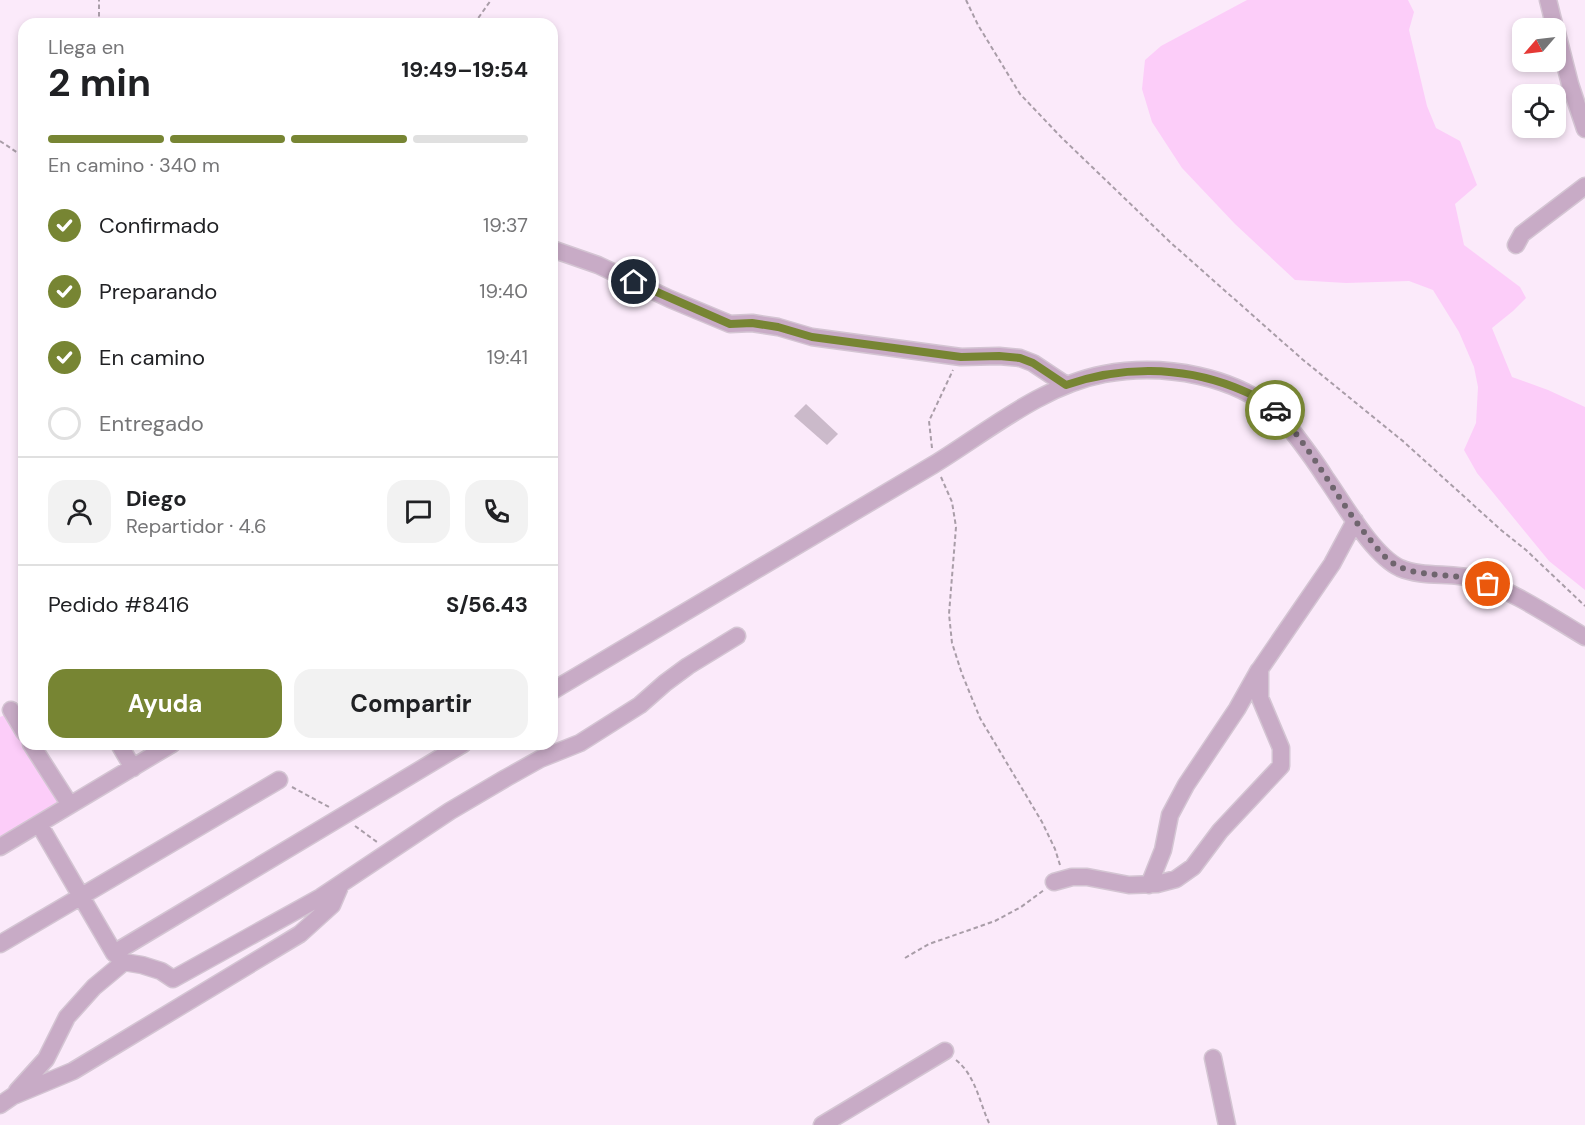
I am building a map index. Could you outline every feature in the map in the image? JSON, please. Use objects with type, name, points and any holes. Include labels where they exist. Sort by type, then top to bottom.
[{"type":"street","points":[[1548,0],[1552,18]]},
{"type":"street","points":[[1566,69],[1585,129]]},
{"type":"street","points":[[1516,245],[1522,234],[1585,186]]},
{"type":"street","points":[[558,251],[598,266],[730,324],[752,323],[778,327],[812,337],[961,357],[1020,358],[1033,363],[1066,385]]},
{"type":"street","points":[[558,687],[1066,385],[1105,374],[1156,371],[1203,376],[1270,405],[1282,418],[1355,521],[1379,551],[1400,568],[1475,579],[1509,593],[1585,637]]},
{"type":"street","points":[[1149,885],[1163,850],[1170,815],[1186,785],[1237,709],[1260,669],[1332,564],[1355,521]]},
{"type":"street","points":[[39,824],[80,896],[119,957],[161,971],[173,979],[321,897],[450,811],[506,778],[540,759],[590,737],[640,705],[688,666],[737,636]]},
{"type":"street","points":[[1059,881],[1072,877],[1087,877],[1129,885],[1149,885],[1176,879],[1192,867],[1220,831],[1281,766],[1281,748],[1270,727],[1260,698],[1260,669]]},
{"type":"street","points":[[36,750],[70,805]]},
{"type":"street","points":[[122,750],[133,768]]},
{"type":"street","points":[[0,847],[162,750]]},
{"type":"street","points":[[6,1101],[46,1059],[67,1017],[119,957],[454,750]]},
{"type":"street","points":[[0,944],[279,780]]},
{"type":"street","points":[[6,1101],[73,1071],[300,934],[332,905],[341,883]]},
{"type":"street","points":[[822,1125],[945,1051]]},
{"type":"street","points":[[1213,1058],[1227,1125]]},
{"type":"path","points":[[99,0],[99,18]]},
{"type":"path","points":[[478,18],[491,0]]},
{"type":"path","points":[[966,0],[978,25],[1020,94],[1062,138],[1179,250],[1302,359],[1404,442],[1526,550],[1585,606]]},
{"type":"path","points":[[0,141],[18,153]]},
{"type":"path","points":[[905,958],[929,944],[995,921],[1021,907],[1059,881],[1055,849],[1042,822],[980,718],[952,643],[949,614],[956,527],[952,502],[935,464],[929,420],[961,357]]},
{"type":"path","points":[[945,1051],[965,1067],[990,1125]]},
{"type":"shaded area","points":[[1247,0],[1408,0],[1414,12],[1409,30],[1427,106],[1436,128],[1460,141],[1477,185],[1455,204],[1464,245],[1520,287],[1526,298],[1492,328],[1512,377],[1585,407],[1585,590],[1549,561],[1477,473],[1464,450],[1476,423],[1478,387],[1474,367],[1459,332],[1433,290],[1409,281],[1346,283],[1295,280],[1235,224],[1182,168],[1152,122],[1142,89],[1145,60],[1161,46]]},
{"type":"shaded area","points":[[5,715],[18,736],[18,750],[27,750],[60,802],[0,839],[0,717]]},
{"type":"building","points":[[806,404],[838,434],[827,445],[794,416]]},
{"type":"way so far","points":[[1275,410],[1298,438],[1355,521],[1390,561],[1400,568],[1415,572],[1454,575],[1488,584]]},
{"type":"route","points":[[634,282],[730,324],[752,323],[778,327],[812,337],[930,351],[961,357],[1020,358],[1033,363],[1066,385],[1105,374],[1126,372],[1156,371],[1193,374],[1244,391],[1275,410]]}]
